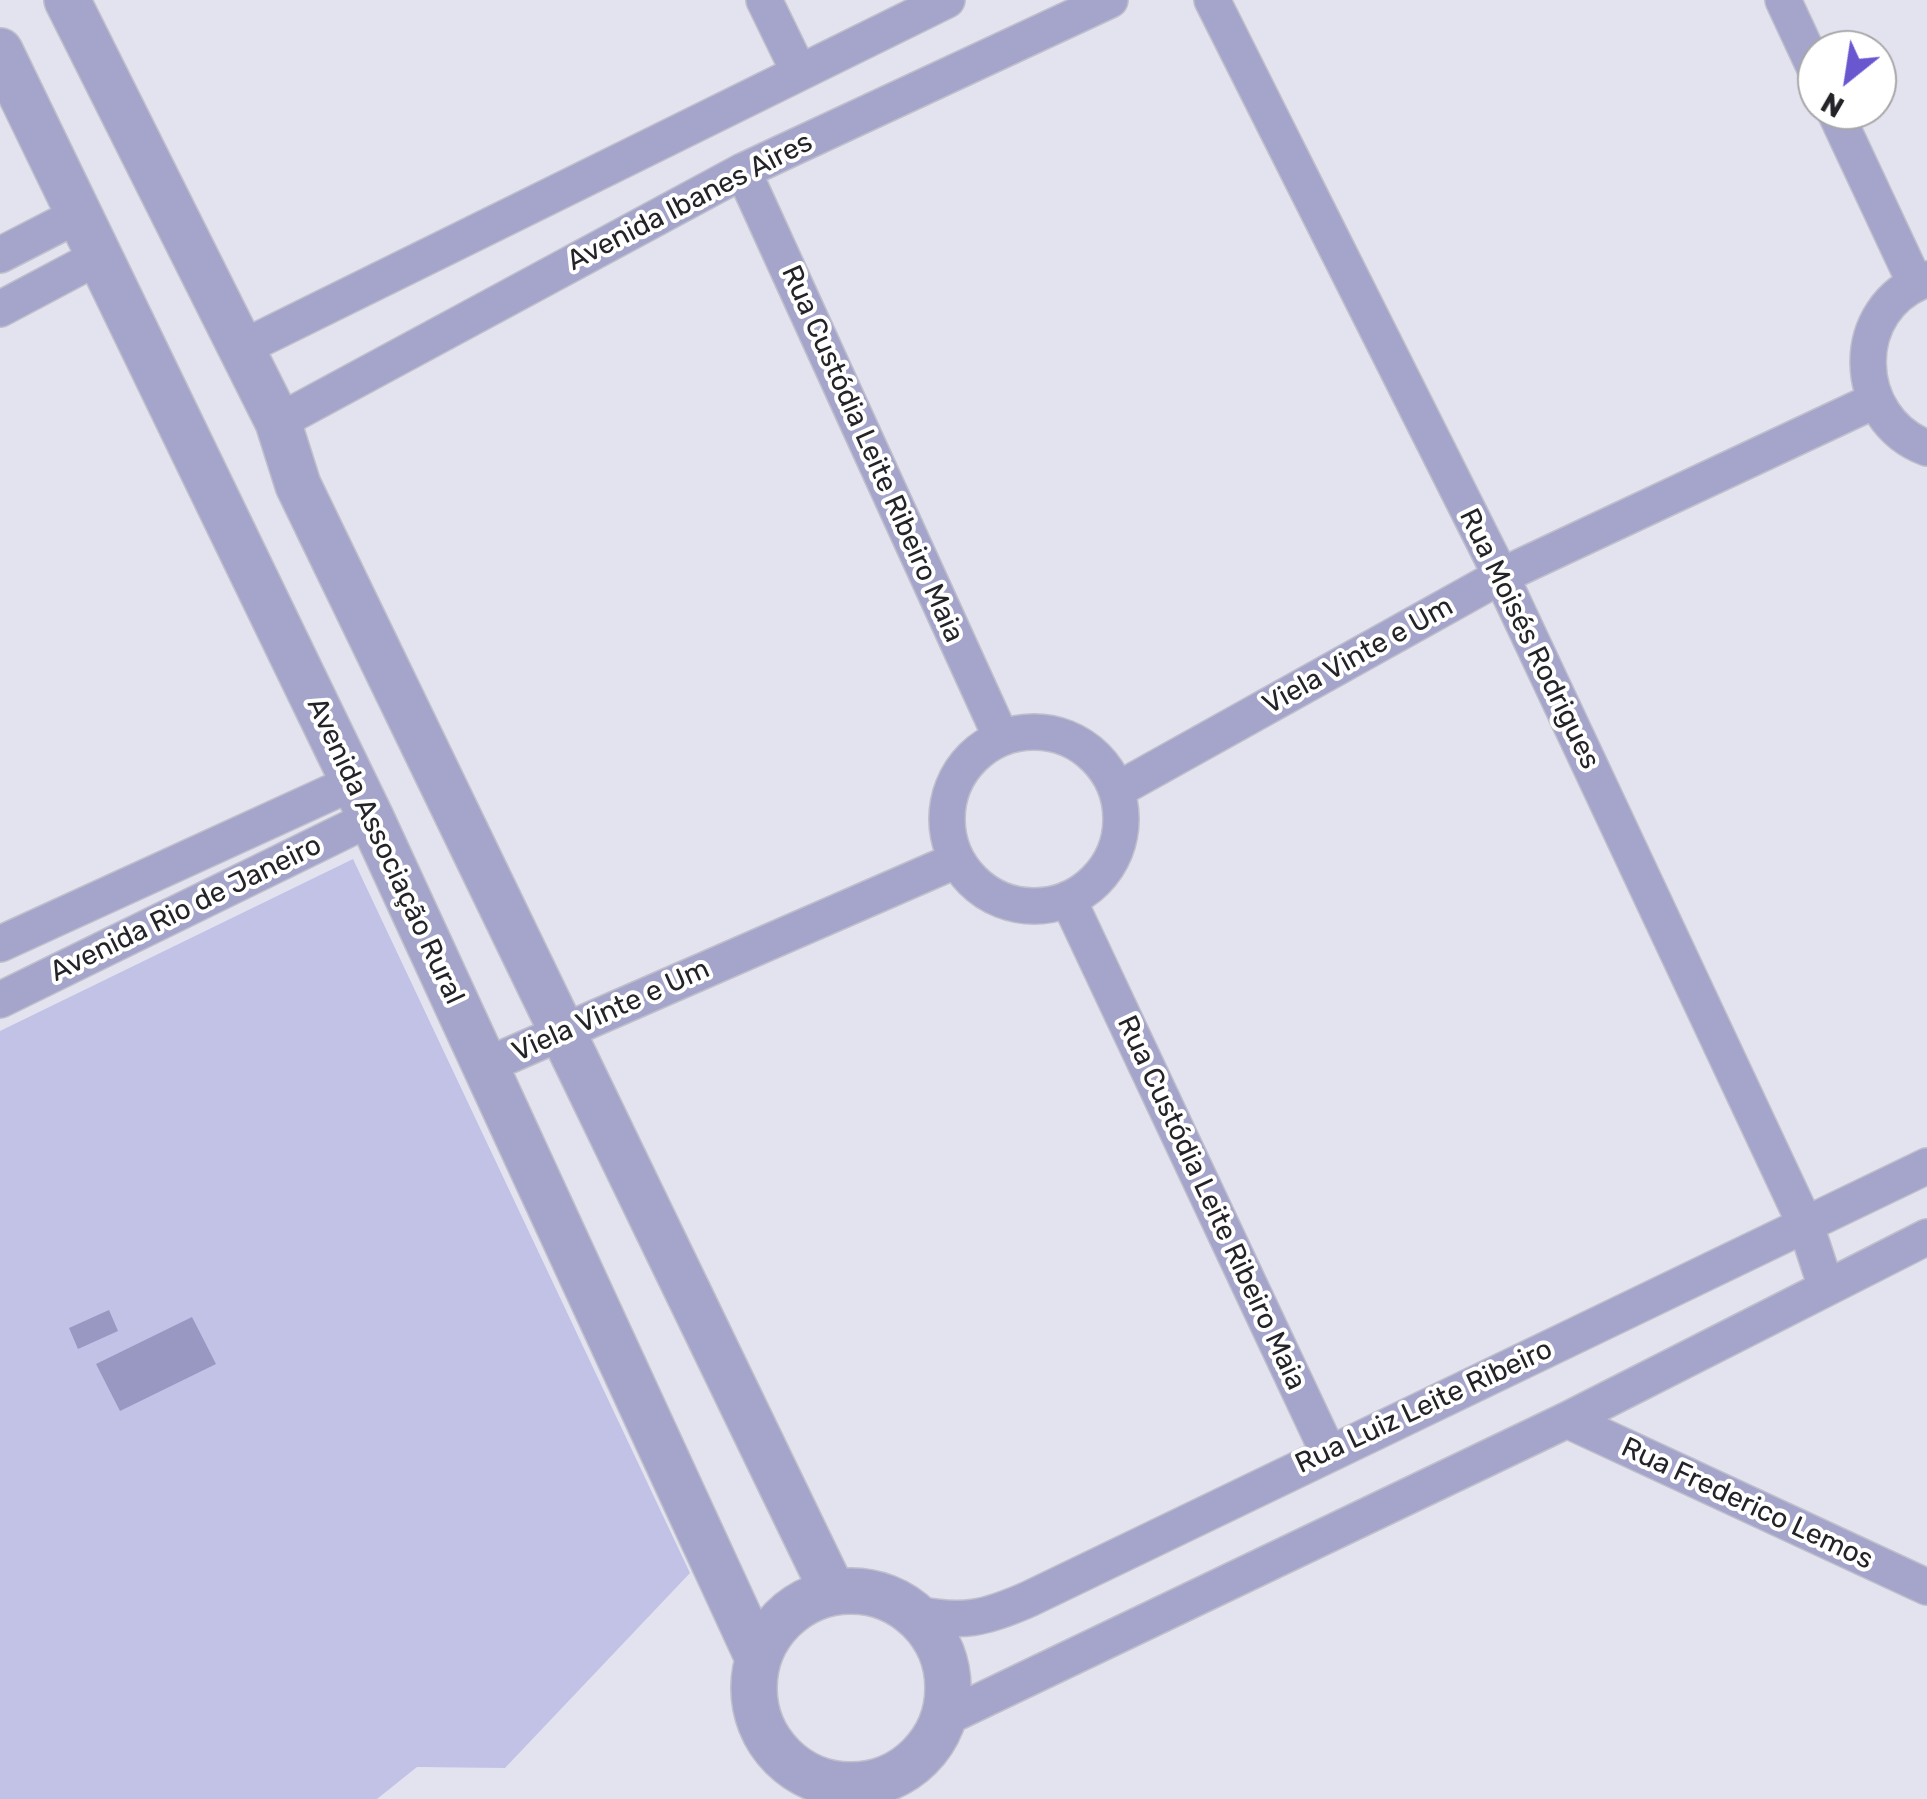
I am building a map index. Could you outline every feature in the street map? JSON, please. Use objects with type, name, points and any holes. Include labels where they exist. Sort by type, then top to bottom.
[{"type":"street","points":[[67,0],[278,422],[298,485],[833,1592]]},
{"type":"street","points":[[764,0],[799,72]]},
{"type":"street","points":[[242,348],[947,0]]},
{"type":"street","name":"Avenida Ibanes Aires","points":[[278,422],[744,171],[1110,0]]},
{"type":"street","name":"Rua Moisés Rodrigues","points":[[1212,0],[1501,576],[1806,1226],[1826,1287]]},
{"type":"street","points":[[1784,0],[1798,30]]},
{"type":"street","name":"Avenida Associação Rural","points":[[0,51],[228,515],[758,1658]]},
{"type":"street","points":[[1844,130],[1921,281],[1892,300],[1872,334],[1867,375],[1874,401],[1890,424],[1927,448]]},
{"type":"street","name":"Rua Custódia Leite Ribeiro Maia","points":[[744,171],[1001,737]]},
{"type":"street","points":[[0,254],[78,215]]},
{"type":"street","points":[[0,310],[98,257]]},
{"type":"street","name":"Viela Vinte e Um","points":[[1117,790],[1501,576],[1874,401]]},
{"type":"street","points":[[228,515],[298,485]]},
{"type":"street","points":[[1028,731],[1057,734],[1083,746],[1104,766],[1117,790],[1120,829],[1108,866],[1090,886],[1068,899],[1044,906],[1018,904],[973,881],[957,860],[947,833],[948,804],[957,776],[976,753],[1001,737],[1028,731]]},
{"type":"street","name":"Avenida Rio de Janeiro","points":[[0,944],[362,800]]},
{"type":"street","name":"Avenida Rio de Janeiro","points":[[0,1000],[362,800]]},
{"type":"street","name":"Viela Vinte e Um","points":[[486,1066],[957,860]]},
{"type":"street","name":"Rua Custódia Leite Ribeiro Maia","points":[[1068,899],[1328,1452]]},
{"type":"street","name":"Rua Luiz Leite Ribeiro","points":[[914,1614],[958,1622],[991,1616],[1927,1166]]},
{"type":"street","points":[[944,1718],[1567,1420],[1927,1237]]},
{"type":"street","name":"Rua Frederico Lemos","points":[[1567,1420],[1927,1587]]},
{"type":"street","points":[[833,1592],[862,1592],[890,1600],[914,1614],[933,1636],[945,1662],[948,1690],[944,1718],[931,1745],[892,1786],[809,1787],[767,1738],[757,1712],[754,1685],[758,1658],[786,1615],[833,1592]]},
{"type":"shaded area","points":[[353,859],[690,1573],[505,1768],[417,1767],[377,1799],[0,1799],[0,1031]]},
{"type":"shaded area","points":[[109,1310],[118,1331],[78,1349],[69,1328]]},
{"type":"shaded area","points":[[192,1317],[216,1364],[120,1411],[96,1364]]}]
